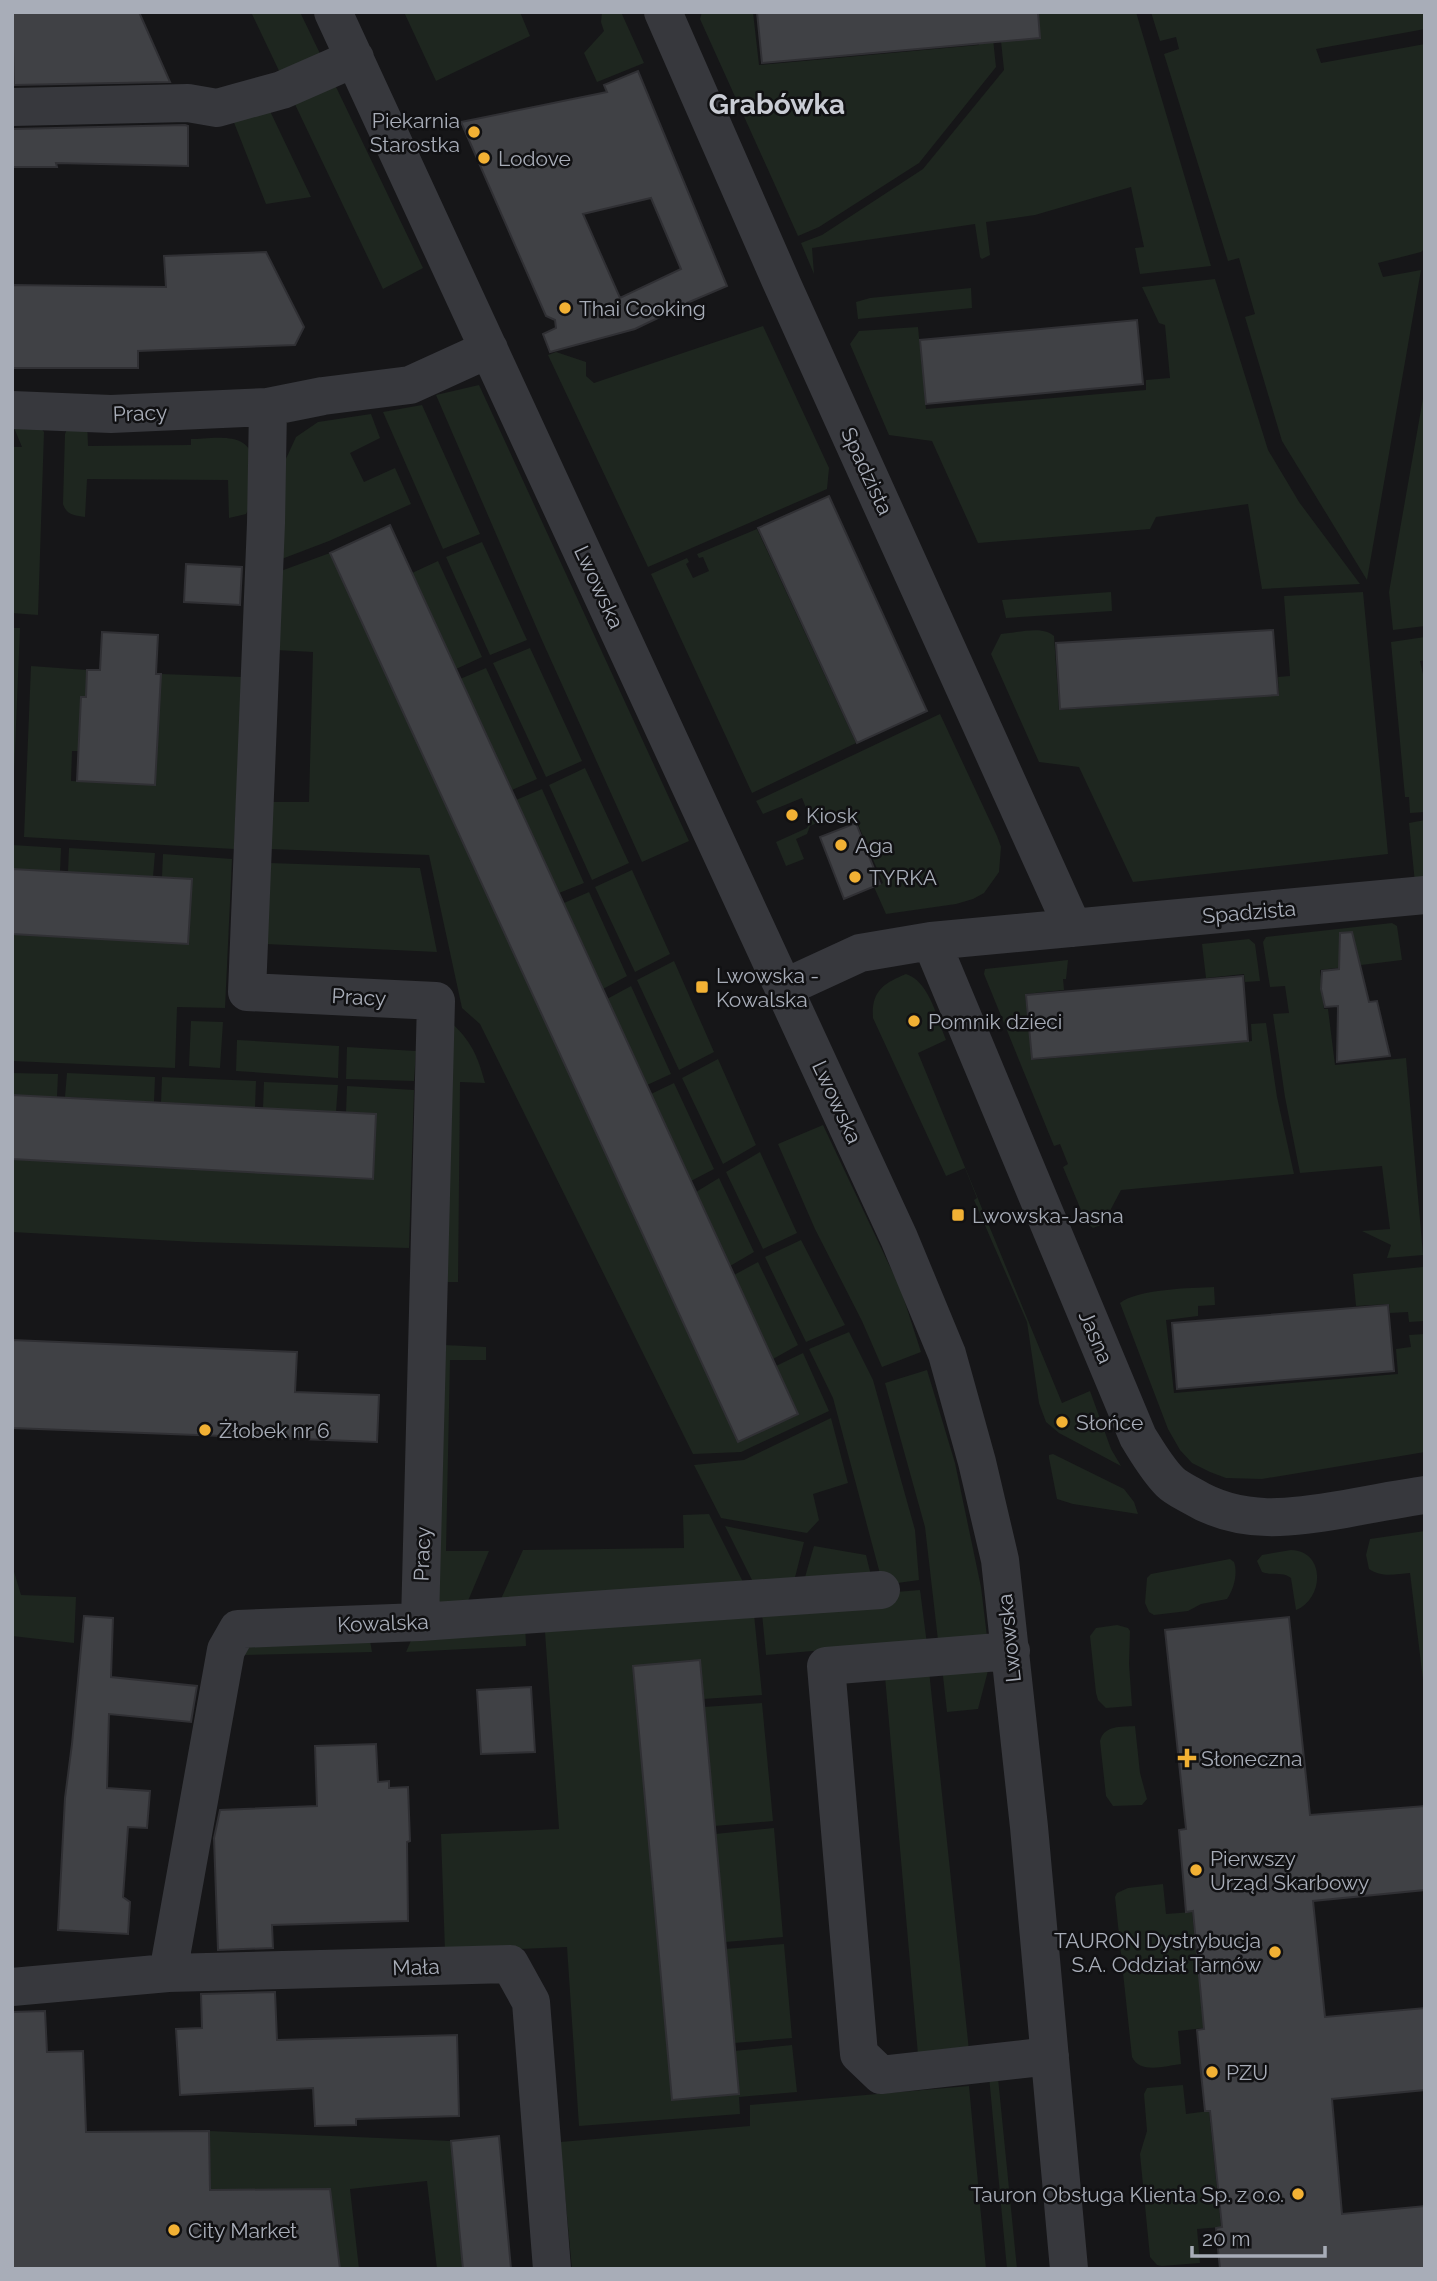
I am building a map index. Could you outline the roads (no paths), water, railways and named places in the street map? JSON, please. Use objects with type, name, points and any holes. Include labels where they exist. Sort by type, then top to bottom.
[{"type":"street","name":"Lwowska","points":[[333,12],[899,1238],[947,1354],[977,1462],[1000,1560],[1011,1651],[1069,2269]]},
{"type":"street","name":"Spadzista","points":[[663,12],[783,286],[1073,928]]},
{"type":"street","points":[[12,107],[188,103],[217,108],[282,90],[355,58]]},
{"type":"street","name":"Pracy","points":[[12,410],[111,414],[268,407],[410,385],[489,349]]},
{"type":"street","name":"Pracy","points":[[268,407],[266,523],[247,992],[436,1002],[420,1622]]},
{"type":"street","name":"Spadzista","points":[[784,988],[860,953],[931,941],[1425,895]]},
{"type":"street","name":"Jasna","points":[[931,941],[1138,1437],[1154,1464],[1171,1483],[1204,1503],[1224,1512],[1249,1517],[1274,1519],[1302,1516],[1425,1494]]},
{"type":"street","name":"Kowalska","points":[[168,1973],[226,1650],[238,1629],[420,1622],[881,1590]]},
{"type":"street","points":[[1011,1651],[826,1666],[859,2054],[881,2075],[1050,2056]]},
{"type":"street","name":"Mała","points":[[12,1987],[168,1973],[510,1964],[531,2002],[552,2269]]},
{"type":"place","name":"Piekarnia Starostka","points":[[474,132]]},
{"type":"place","name":"Lodove","points":[[484,158]]},
{"type":"place","name":"Thai Cooking","points":[[565,308]]},
{"type":"place","name":"Kiosk","points":[[792,815]]},
{"type":"place","name":"Aga","points":[[841,845]]},
{"type":"place","name":"TYRKA","points":[[855,877]]},
{"type":"place","name":"Lwowska - Kowalska","points":[[702,987]]},
{"type":"place","name":"Pomnik dzieci","points":[[914,1021]]},
{"type":"place","name":"Lwowska-Jasna","points":[[958,1215]]},
{"type":"place","name":"Słońce","points":[[1062,1422]]},
{"type":"place","name":"Żłobek nr 6","points":[[205,1430]]},
{"type":"place","name":"Słoneczna","points":[[1187,1758]]},
{"type":"place","name":"Pierwszy Urząd Skarbowy","points":[[1196,1870]]},
{"type":"place","name":"TAURON Dystrybucja S.A. Oddział Tarnów","points":[[1275,1952]]},
{"type":"place","name":"PZU","points":[[1212,2072]]},
{"type":"place","name":"Tauron Obsługa Klienta Sp. z o.o.","points":[[1298,2194]]},
{"type":"place","name":"City Market","points":[[174,2230]]},
{"type":"district","name":"Grabówka","points":[[777,104]]}]
